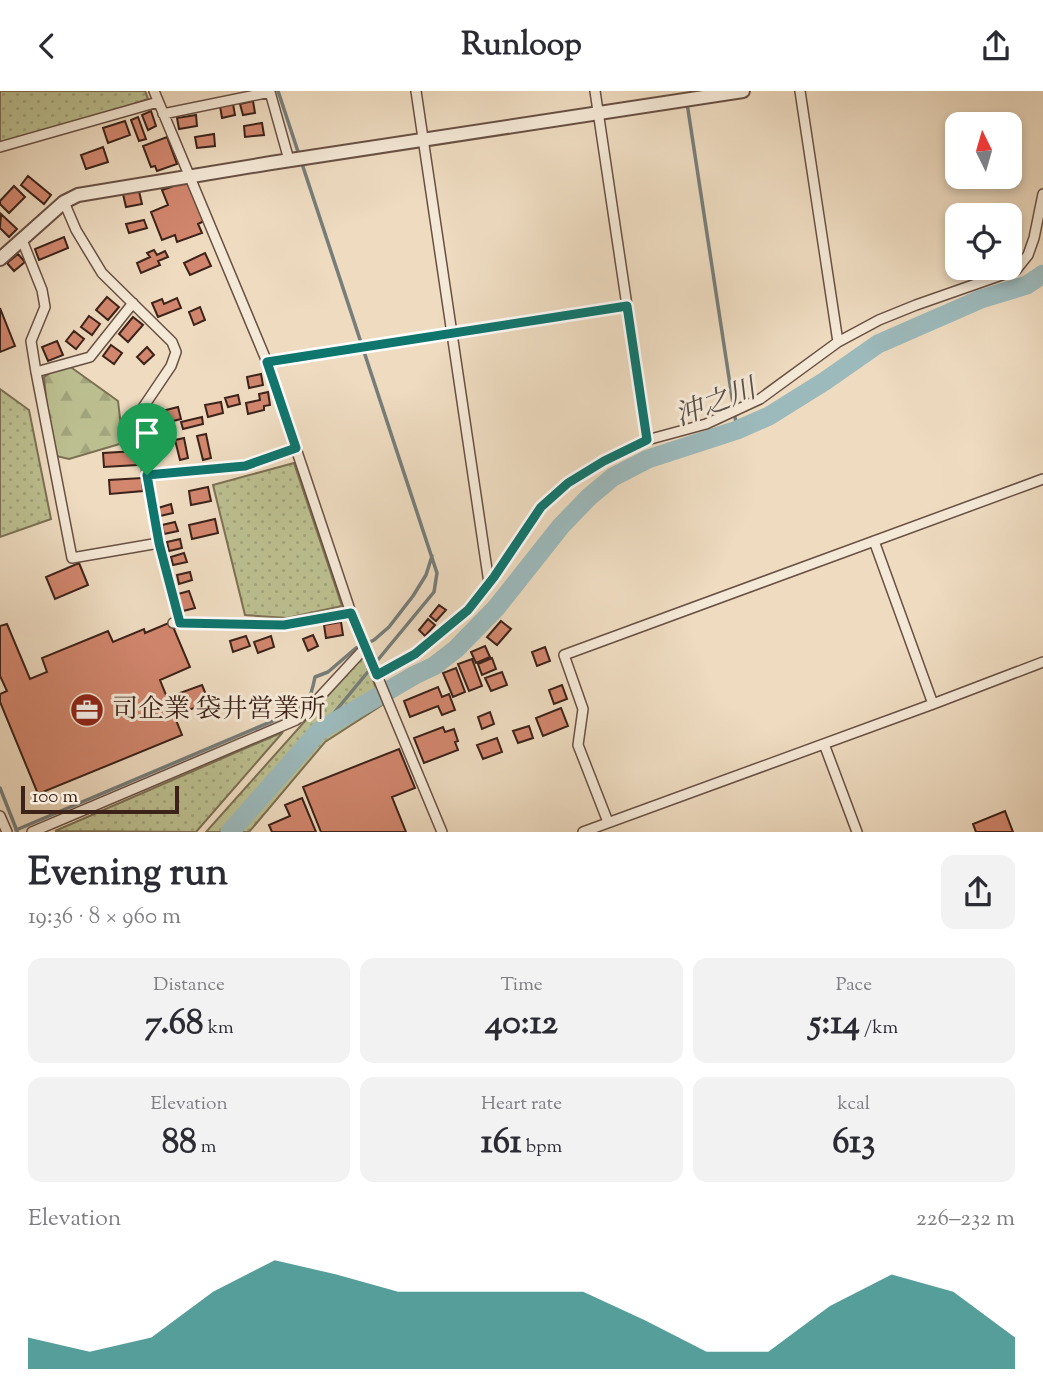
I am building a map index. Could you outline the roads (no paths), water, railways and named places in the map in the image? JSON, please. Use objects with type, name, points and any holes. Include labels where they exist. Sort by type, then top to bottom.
[{"type":"street","points":[[153,91],[267,362],[351,613],[442,832]]},
{"type":"street","points":[[416,91],[489,583]]},
{"type":"street","points":[[595,91],[647,440]]},
{"type":"street","points":[[0,259],[64,202],[78,195],[743,91]]},
{"type":"street","points":[[800,91],[838,342]]},
{"type":"street","points":[[163,114],[270,92],[291,160]]},
{"type":"street","points":[[0,147],[158,102]]},
{"type":"street","points":[[377,675],[415,654],[468,610],[541,507],[568,483],[604,461],[647,440],[706,424],[760,399],[838,342],[879,320],[1016,270],[1028,255],[1043,194]]},
{"type":"street","points":[[64,202],[76,230],[102,273],[172,342],[176,352],[171,366],[142,409],[147,475],[177,623],[284,625],[351,613]]},
{"type":"street","points":[[22,240],[42,290],[45,306],[31,341],[72,558],[159,543]]},
{"type":"street","points":[[36,372],[90,357],[133,303]]},
{"type":"street","points":[[267,362],[627,306]]},
{"type":"street","points":[[147,475],[245,466],[296,448]]},
{"type":"street","points":[[608,822],[578,745],[583,709],[564,655],[1043,479]]},
{"type":"street","points":[[874,541],[933,705]]},
{"type":"street","points":[[32,832],[296,720],[365,648]]},
{"type":"street","points":[[583,832],[933,705],[1043,662]]},
{"type":"street","points":[[824,744],[857,832]]},
{"type":"street","points":[[0,816],[7,832]]},
{"type":"waterway","points":[[278,91],[437,573],[434,592],[319,731]]},
{"type":"waterway","points":[[687,103],[737,430]]},
{"type":"waterway","name":"沖之川","points":[[230,832],[319,731],[434,666],[456,649],[496,608],[561,526],[613,477],[648,459],[737,430],[769,416],[878,344],[981,299],[1027,285],[1043,274]]},
{"type":"waterway","name":"沖之川","points":[[1027,285],[1043,282]]},
{"type":"waterway","points":[[16,830],[300,708],[310,697],[315,677],[328,672],[356,648],[374,640],[389,627],[426,575],[432,556]]},
{"type":"waterway","points":[[0,788],[17,831]]},
{"type":"place","name":"司企業 袋井営業所","points":[[87,710]]}]
